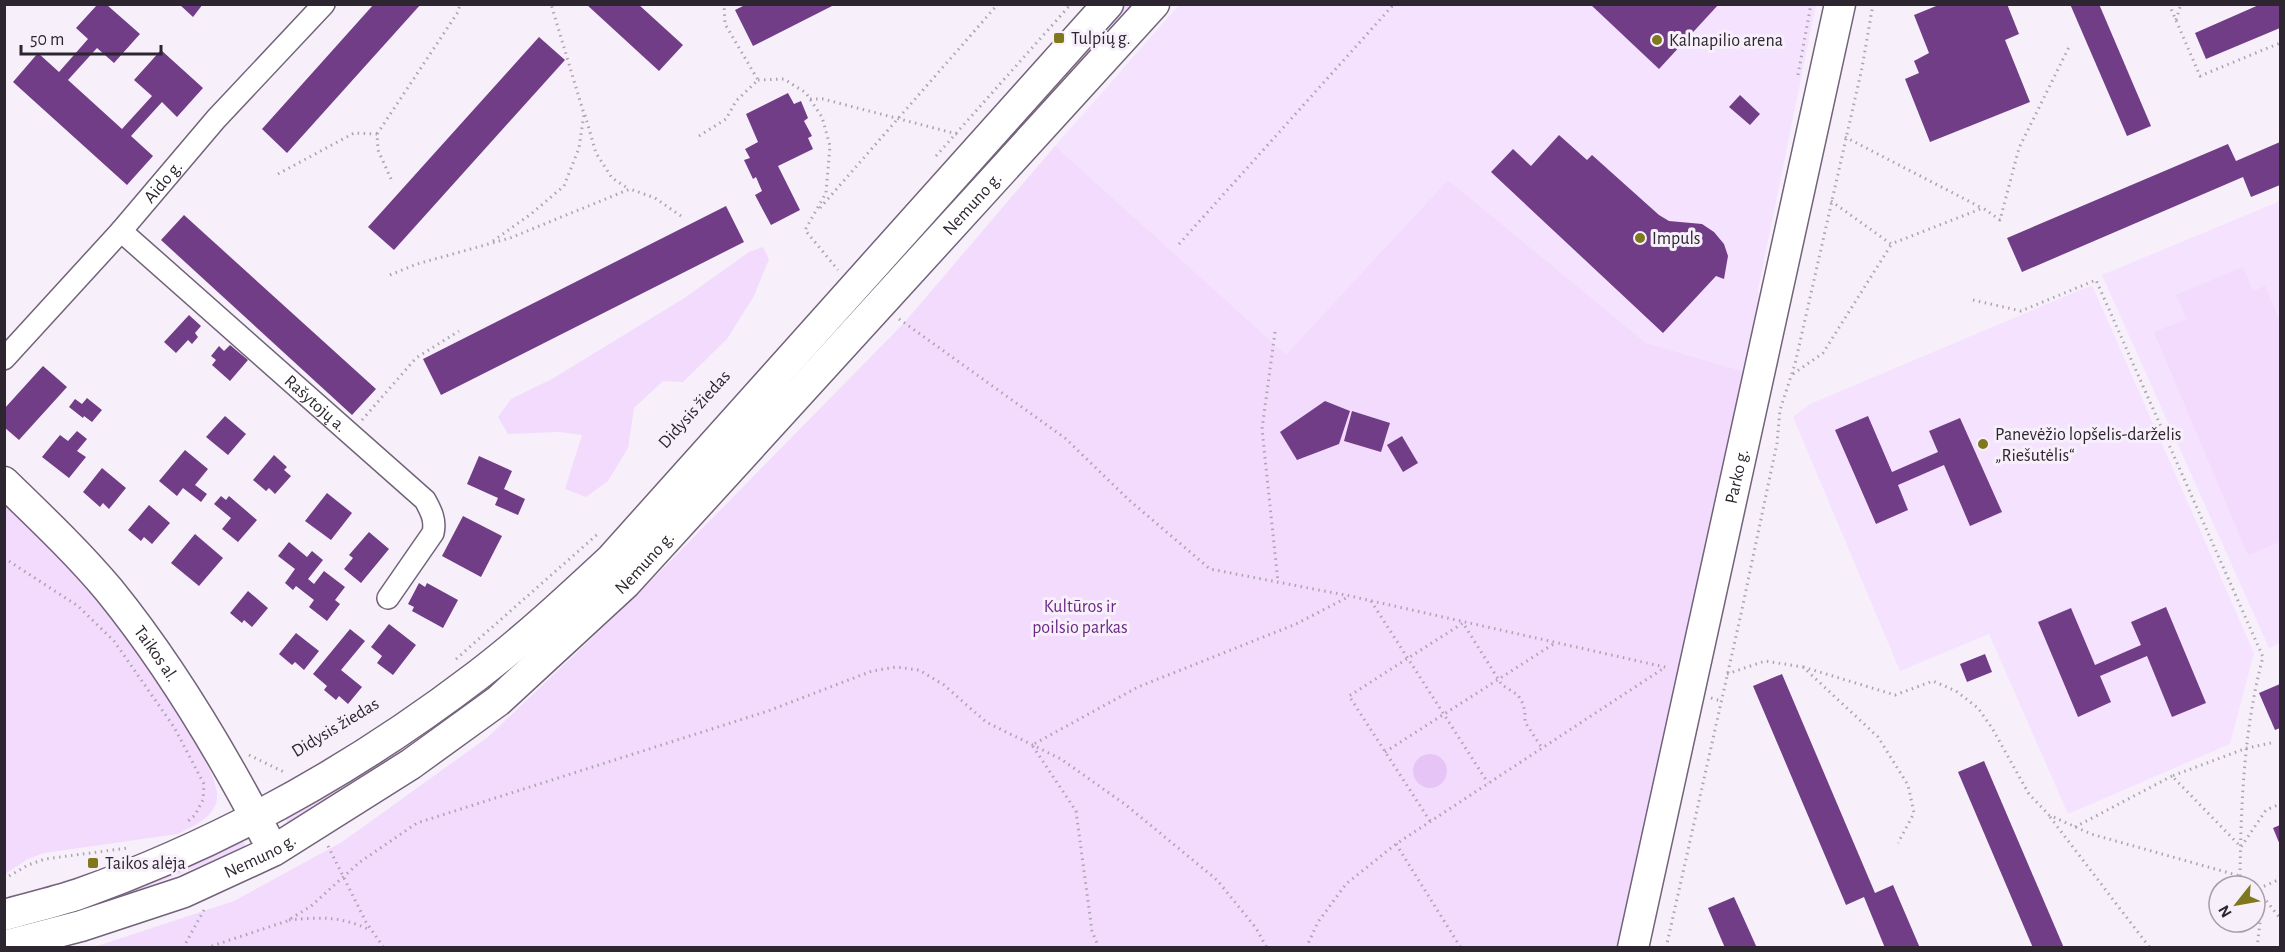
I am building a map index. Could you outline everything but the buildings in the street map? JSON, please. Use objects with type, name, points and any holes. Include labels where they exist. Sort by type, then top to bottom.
[{"type":"main road","name":"Nemuno g.","points":[[4,915],[77,894],[201,845],[256,818],[368,753],[480,674],[545,620],[611,559],[841,277],[1108,4]]},
{"type":"main road","name":"Nemuno g.","points":[[4,946],[81,926],[184,892],[273,850],[440,745],[498,701],[626,583],[1154,4]]},
{"type":"main road","name":"Parko g.","points":[[1632,948],[1683,682],[1840,4]]},
{"type":"main road","name":"Taikos al.","points":[[4,482],[109,590],[159,656],[229,768],[273,850]]},
{"type":"street","name":"Aido g.","points":[[4,359],[121,231],[216,119],[324,4]]},
{"type":"street","name":"Rašytojų a.","points":[[121,231],[425,500],[433,514],[434,533],[388,598]]},
{"type":"path","points":[[391,179],[378,150],[377,134],[458,12],[460,4]]},
{"type":"path","points":[[551,4],[596,153],[612,178],[630,189],[655,198],[681,216]]},
{"type":"path","points":[[724,4],[725,24],[758,80]]},
{"type":"path","points":[[815,214],[998,4]]},
{"type":"path","points":[[934,159],[1071,4]]},
{"type":"path","points":[[1179,244],[1394,4]]},
{"type":"path","points":[[1666,948],[1777,442],[1780,410],[1791,375],[1862,68],[1873,4]]},
{"type":"path","points":[[2169,4],[2200,76],[2280,43]]},
{"type":"path","points":[[2176,21],[2181,4]]},
{"type":"path","points":[[1845,138],[1983,208],[2000,220],[2019,148],[2069,47]]},
{"type":"path","points":[[699,136],[726,119],[736,101],[758,80],[784,79],[806,93],[822,117],[830,146],[826,193],[805,230],[841,277]]},
{"type":"path","points":[[810,99],[823,99],[957,134]]},
{"type":"path","points":[[489,244],[531,214],[564,186],[579,148],[584,114]]},
{"type":"path","points":[[278,174],[354,133],[377,134]]},
{"type":"path","points":[[390,275],[417,264],[510,238],[630,189]]},
{"type":"path","points":[[1831,201],[1891,244]]},
{"type":"path","points":[[1791,375],[1823,353],[1891,244],[1983,208]]},
{"type":"path","points":[[1973,300],[2020,311],[2096,280],[2263,657],[2254,691],[2247,748],[2240,874]]},
{"type":"path","points":[[879,305],[1065,438],[1129,500],[1210,569],[1350,596],[1665,667],[1683,682],[1721,701]]},
{"type":"path","points":[[351,434],[416,358],[459,331]]},
{"type":"path","points":[[1275,332],[1262,429],[1278,582]]},
{"type":"path","points":[[455,660],[606,525]]},
{"type":"path","points":[[4,558],[78,606],[114,641],[174,727],[204,784],[203,800],[195,815],[183,825]]},
{"type":"path","points":[[1032,745],[1138,687],[1296,624],[1350,596]]},
{"type":"path","points":[[1371,601],[1488,783]]},
{"type":"path","points":[[1430,821],[1349,696],[1462,623]]},
{"type":"path","points":[[1462,623],[1502,685],[1518,695],[1525,711],[1525,722],[1542,748]]},
{"type":"path","points":[[1385,752],[1555,643]]},
{"type":"path","points":[[1727,674],[1765,661],[1803,668],[1895,695],[1933,681],[1956,691],[1978,708],[1992,728],[2028,794],[2049,815],[2150,948]]},
{"type":"path","points":[[287,921],[311,906],[360,862],[417,823],[768,711],[872,671],[896,667],[919,670],[944,685],[986,722],[1061,759],[1126,805],[1217,880],[1256,928],[1267,948]]},
{"type":"path","points":[[1306,948],[1318,922],[1346,884],[1396,844],[1665,667]]},
{"type":"path","points":[[1803,668],[1878,737],[1908,786],[1914,813],[1898,843]]},
{"type":"path","points":[[2075,827],[2172,776],[2247,748],[2271,743]]},
{"type":"path","points":[[1032,745],[1076,812],[1092,931],[1099,948]]},
{"type":"path","name":"Didysis žiedas","points":[[229,768],[249,754],[285,773],[295,767]]},
{"type":"path","points":[[2172,776],[2241,847]]},
{"type":"path","points":[[2241,847],[2266,810],[2280,804]]},
{"type":"path","points":[[2049,815],[2091,834],[2233,874]]},
{"type":"path","points":[[1396,844],[1461,948]]},
{"type":"path","points":[[328,846],[372,930],[384,948]]},
{"type":"path","points":[[4,879],[28,865],[45,859],[128,848]]},
{"type":"path","points":[[2267,901],[2280,918]]},
{"type":"path","points":[[183,948],[207,905]]},
{"type":"path","points":[[206,948],[287,921],[321,917],[350,920],[372,930]]},
{"type":"shaded area","points":[[1179,5],[1816,5],[1758,290],[1762,315],[1749,373],[1646,343],[1448,180],[1286,356],[1055,146]]},
{"type":"shaded area","points":[[2280,201],[2280,643],[2269,648],[2102,275]]},
{"type":"shaded area","points":[[2092,285],[2254,653],[2230,744],[2068,814],[1989,634],[1900,671],[1793,417],[1810,404]]},
{"type":"shaded area","points":[[1430,754],[1442,759],[1447,771],[1442,783],[1430,788],[1418,783],[1413,771],[1418,759]]},
{"type":"green space","points":[[1122,5],[1134,5],[785,396],[515,670],[417,744],[289,824],[287,822],[286,818],[471,696]]},
{"type":"green space","name":"Kultūros ir poilsio parkas","points":[[1055,146],[1286,355],[1448,180],[1646,343],[1749,373],[1622,947],[91,948],[234,901],[342,842],[488,737],[631,601],[904,323]]},
{"type":"green space","points":[[763,247],[769,259],[754,296],[727,339],[683,382],[663,381],[634,408],[628,448],[608,481],[586,497],[565,489],[582,435],[560,432],[508,434],[498,417],[511,399],[552,379],[686,297],[749,252]]},
{"type":"green space","points":[[2243,267],[2253,291],[2265,286],[2280,322],[2280,542],[2248,555],[2154,332],[2187,319],[2176,295]]},
{"type":"green space","points":[[5,505],[57,555],[88,589],[133,648],[182,720],[214,780],[217,799],[212,811],[196,824],[178,834],[44,853],[28,859],[5,874]]},
{"type":"green space","points":[[244,842],[243,848],[155,884],[5,933],[5,926]]},
{"type":"place","name":"Tulpių g.","points":[[1059,38]]},
{"type":"place","name":"Kalnapilio arena","points":[[1657,40]]},
{"type":"place","name":"Impuls","points":[[1640,238]]},
{"type":"place","name":"Panevėžio lopšelis-darželis „Riešutėlis“","points":[[1983,444]]},
{"type":"place","name":"Taikos alėja","points":[[93,863]]}]
